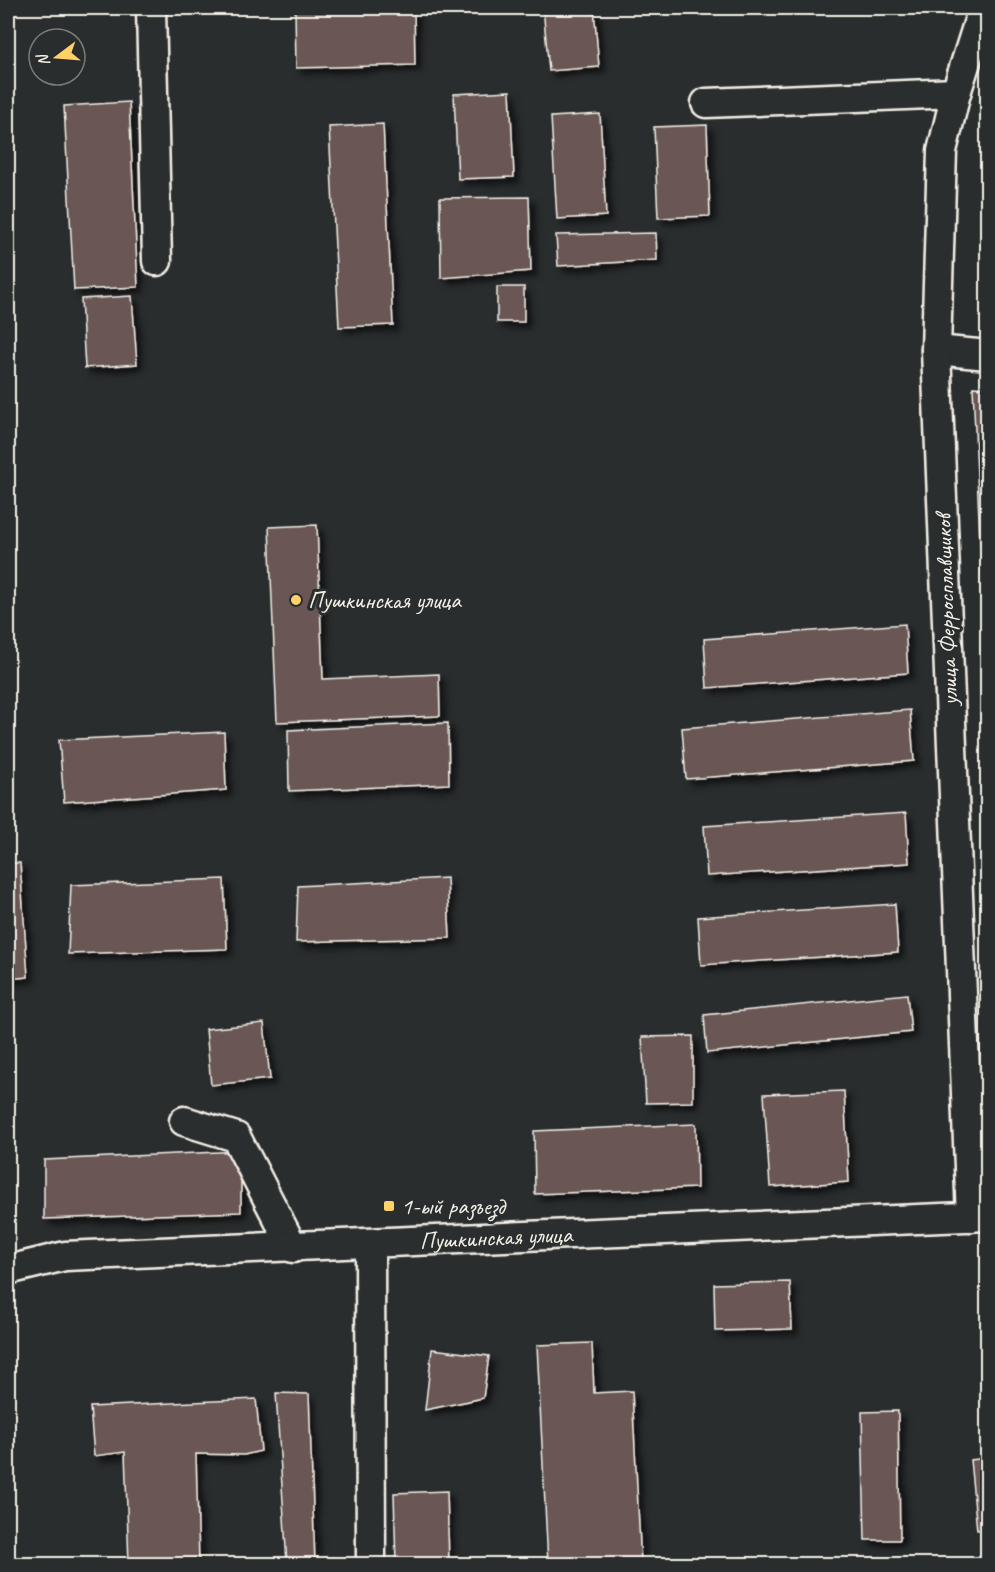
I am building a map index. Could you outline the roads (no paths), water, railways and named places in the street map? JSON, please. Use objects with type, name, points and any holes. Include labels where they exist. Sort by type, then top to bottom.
[{"type":"street","points":[[152,8],[157,261]]},
{"type":"street","name":"улица Ферросплавщиков","points":[[979,1217],[936,350],[942,151],[956,93],[982,8]]},
{"type":"street","points":[[706,103],[956,93]]},
{"type":"street","points":[[936,350],[987,355]]},
{"type":"street","points":[[184,1121],[236,1137],[293,1248]]},
{"type":"street","name":"Пушкинская улица","points":[[8,1270],[65,1256],[370,1245],[979,1217]]},
{"type":"street","points":[[370,1245],[371,1564]]},
{"type":"place","name":"Пушкинская улица","points":[[296,600]]},
{"type":"place","name":"1-ый разъезд","points":[[389,1206]]}]
